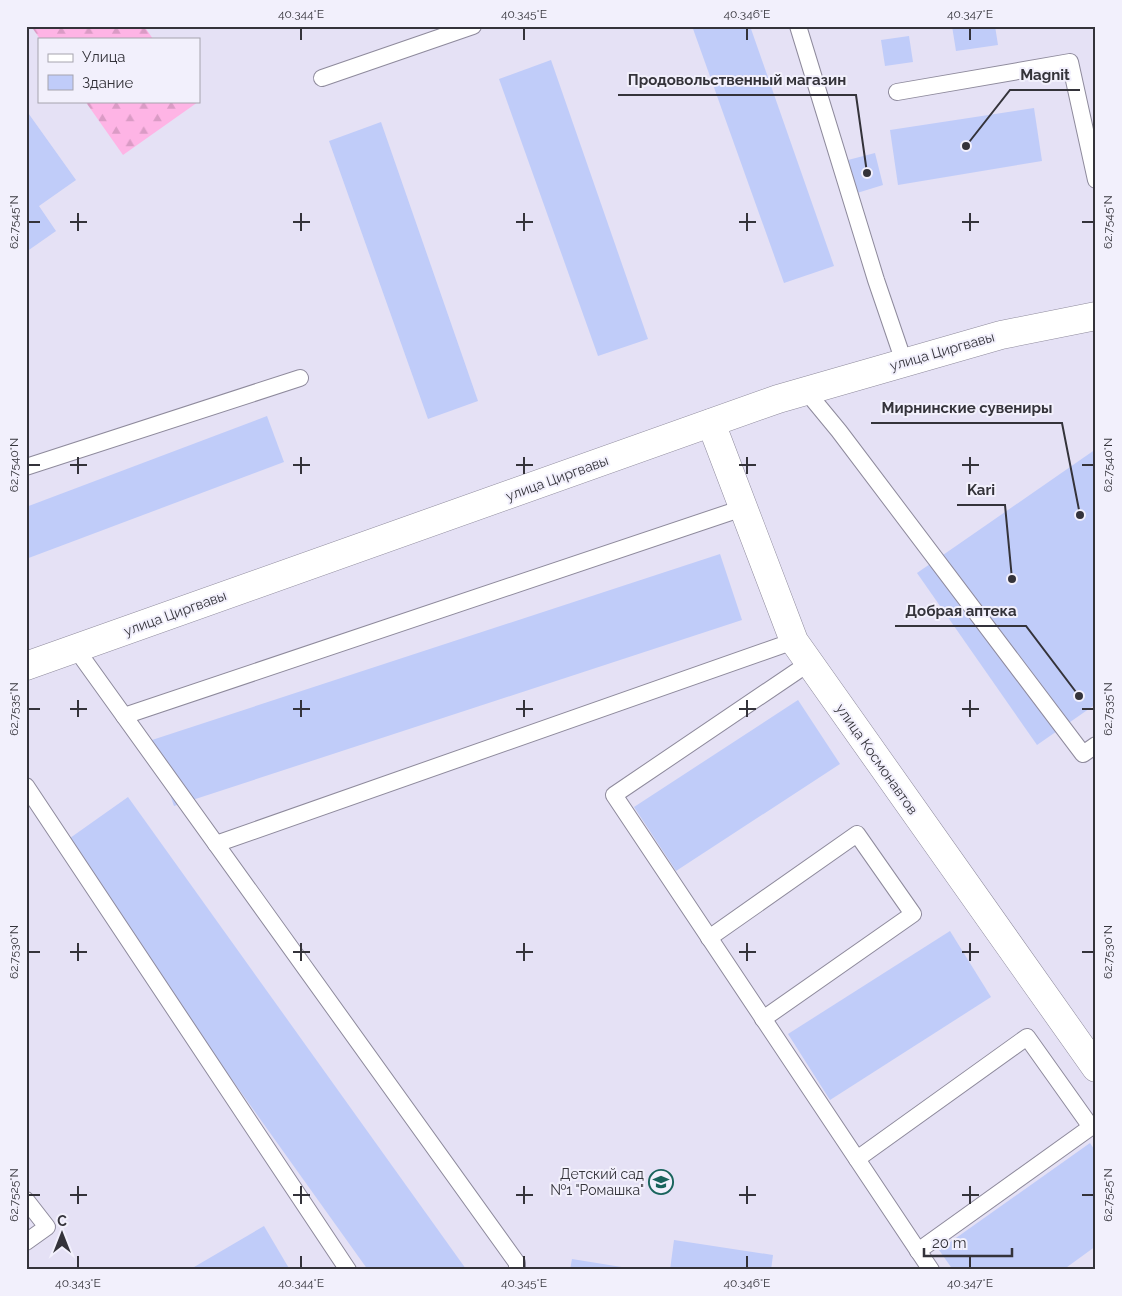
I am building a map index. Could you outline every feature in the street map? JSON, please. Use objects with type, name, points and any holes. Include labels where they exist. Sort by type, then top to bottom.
[{"type":"main road","name":"улица Циргвавы","points":[[26,666],[778,399],[1001,334],[1096,316]]},
{"type":"main road","name":"улица Космонавтов","points":[[711,423],[801,652],[1096,1068]]},
{"type":"lane","points":[[322,78],[473,26]]},
{"type":"lane","points":[[798,26],[876,280],[904,362]]},
{"type":"lane","points":[[897,92],[1070,62],[1096,180]]},
{"type":"lane","points":[[26,467],[300,378]]},
{"type":"lane","points":[[806,391],[851,447],[1083,754],[1096,745]]},
{"type":"lane","points":[[124,716],[743,508]]},
{"type":"lane","points":[[76,649],[517,1263],[517,1270]]},
{"type":"lane","points":[[216,844],[801,652]]},
{"type":"lane","points":[[801,652],[614,795],[931,1270]]},
{"type":"lane","points":[[26,786],[348,1270]]},
{"type":"lane","points":[[709,938],[857,834],[913,914],[763,1019]]},
{"type":"lane","points":[[856,1159],[1027,1037],[1094,1125],[918,1251]]},
{"type":"lane","points":[[26,1200],[47,1227],[26,1242]]},
{"type":"green space","points":[[31,26],[144,26],[152,38],[39,38]]},
{"type":"green space","points":[[86,102],[198,102],[123,155]]},
{"type":"building","points":[[692,26],[750,26],[834,266],[784,283]]},
{"type":"building","points":[[952,26],[995,26],[998,45],[956,51]]},
{"type":"building","points":[[909,36],[913,62],[885,66],[881,40]]},
{"type":"building","points":[[551,60],[648,339],[598,356],[499,79]]},
{"type":"building","points":[[1034,108],[1042,161],[898,185],[890,130]]},
{"type":"building","points":[[26,110],[76,180],[39,206],[56,231],[26,252]]},
{"type":"building","points":[[381,122],[478,401],[428,419],[329,141]]},
{"type":"building","points":[[875,153],[883,185],[857,193],[848,160]]},
{"type":"building","points":[[267,416],[284,462],[26,559],[26,507]]},
{"type":"building","points":[[1096,449],[1096,704],[1037,745],[917,573]]},
{"type":"building","points":[[720,554],[742,620],[174,806],[152,740]]},
{"type":"building","points":[[798,700],[840,764],[676,871],[634,807]]},
{"type":"building","points":[[128,797],[465,1270],[368,1270],[63,843]]},
{"type":"building","points":[[950,931],[991,997],[830,1100],[788,1034]]},
{"type":"building","points":[[1090,1143],[1096,1152],[1096,1246],[1063,1270],[953,1270],[939,1250]]},
{"type":"building","points":[[264,1226],[290,1270],[189,1270]]},
{"type":"building","points":[[674,1240],[773,1255],[771,1270],[670,1270]]},
{"type":"building","points":[[572,1259],[634,1269],[634,1270],[570,1270]]},
{"type":"place","name":"Magnit","points":[[966,146]]},
{"type":"place","name":"Продовольственный магазин","points":[[867,173]]},
{"type":"place","name":"Мирнинские сувениры","points":[[1080,515]]},
{"type":"place","name":"Kari","points":[[1012,579]]},
{"type":"place","name":"Добрая аптека","points":[[1079,696]]},
{"type":"place","name":"Детский сад №1 \"Ромашка\"","points":[[661,1182]]}]
